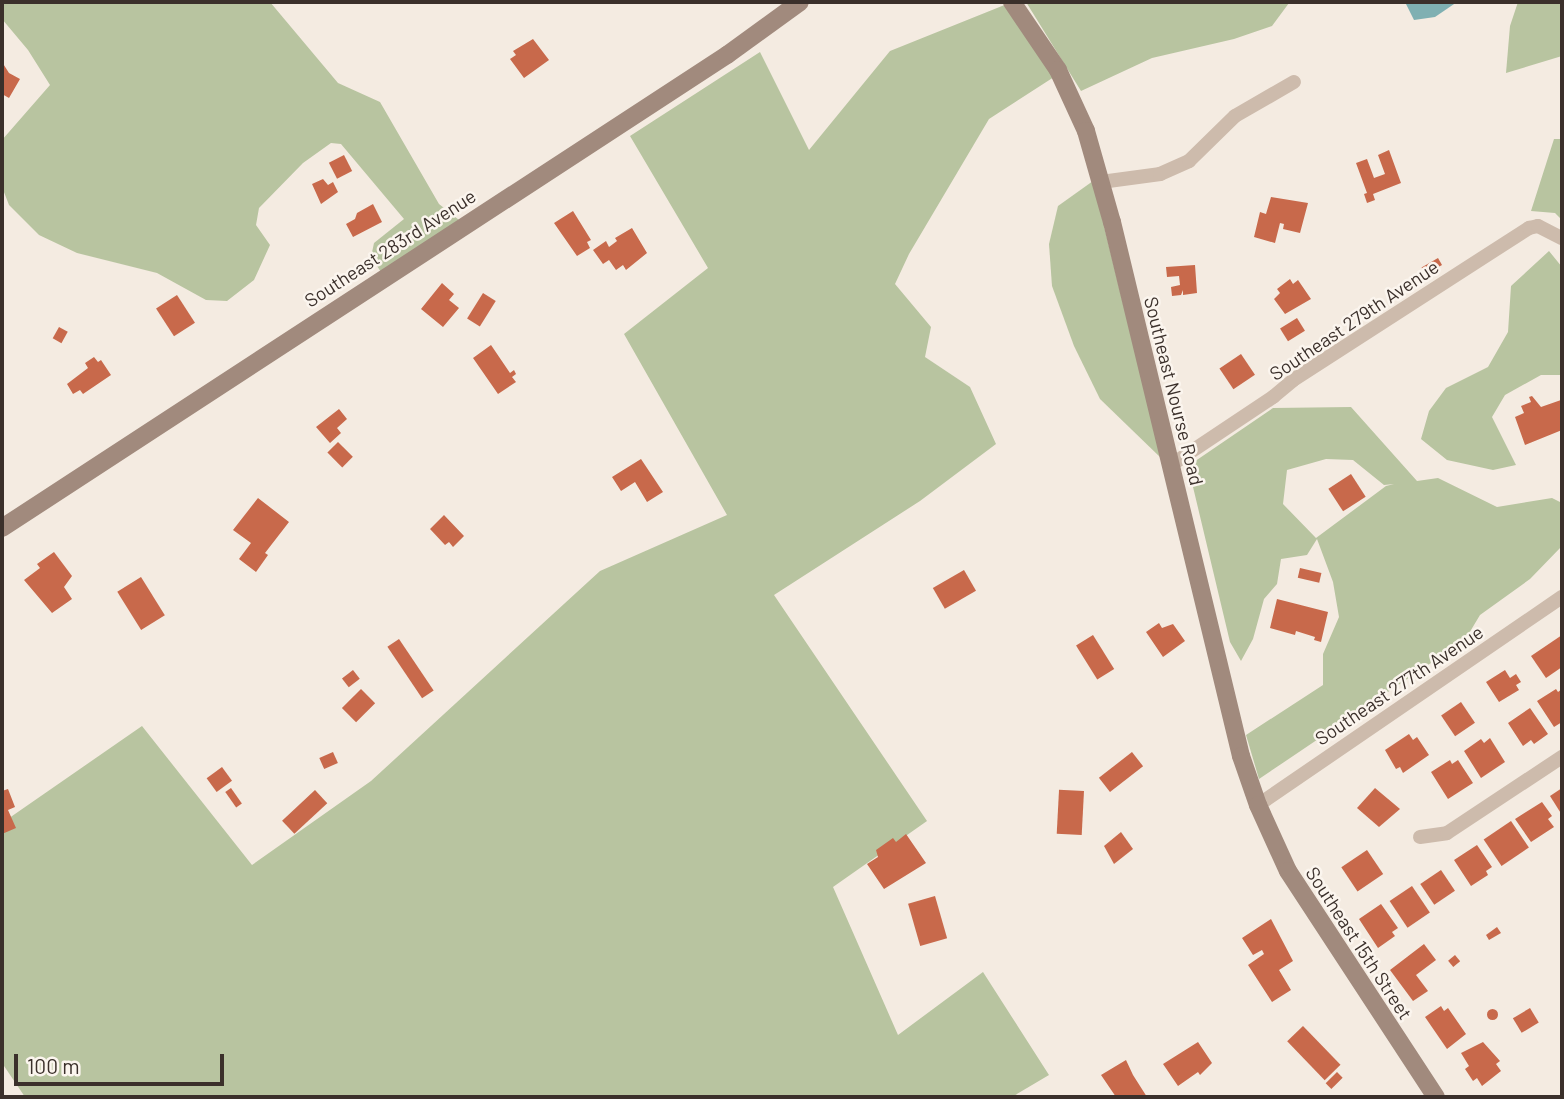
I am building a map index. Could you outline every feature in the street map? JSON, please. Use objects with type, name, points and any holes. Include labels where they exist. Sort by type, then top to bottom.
[{"type":"street","name":"Southeast 283rd Avenue","points":[[2,528],[727,55],[800,2]]},
{"type":"street","name":"Southeast Nourse Road","points":[[1012,2],[1075,102],[1101,182],[1241,756],[1258,805]]},
{"type":"street","points":[[1101,182],[1160,174],[1189,160],[1235,116],[1294,82]]},
{"type":"street","name":"Southeast 279th Avenue","points":[[1171,465],[1273,397],[1293,380],[1522,232],[1538,226],[1562,238]]},
{"type":"street","name":"Southeast 277th Avenue","points":[[1258,805],[1562,597]]},
{"type":"street","points":[[1420,837],[1447,833],[1562,757]]},
{"type":"street","name":"Southeast 15th Street","points":[[1258,805],[1288,871],[1436,1097]]},
{"type":"green space","points":[[2,2],[270,2],[338,83],[380,102],[439,204],[459,220],[381,272],[371,257],[374,243],[404,219],[341,144],[331,143],[303,163],[259,208],[256,225],[270,245],[254,280],[227,301],[206,300],[157,273],[77,253],[39,235],[9,205],[2,187],[2,140],[50,85],[28,50],[2,19]]},
{"type":"green space","points":[[1026,2],[1321,2],[1289,3],[1272,26],[1234,39],[1152,58],[1081,91]]},
{"type":"green space","points":[[1518,2],[1562,2],[1562,56],[1506,73],[1510,26]]},
{"type":"green space","points":[[1007,4],[1054,77],[989,119],[909,254],[895,284],[931,327],[925,357],[970,387],[996,444],[920,501],[774,595],[927,821],[833,887],[898,1035],[983,972],[1049,1075],[1012,1097],[25,1097],[2,1063],[2,823],[142,726],[252,865],[371,781],[600,571],[727,515],[624,334],[708,268],[630,136],[760,52],[809,150],[890,51]]},
{"type":"green space","points":[[1554,139],[1562,139],[1562,220],[1555,213],[1531,211]]},
{"type":"green space","points":[[1093,181],[1161,458],[1100,399],[1074,346],[1052,286],[1049,244],[1058,206]]},
{"type":"green space","points":[[1549,251],[1562,267],[1562,375],[1541,375],[1505,395],[1492,417],[1516,465],[1493,470],[1447,460],[1421,439],[1429,411],[1446,388],[1488,367],[1508,332],[1511,286]]},
{"type":"green space","points":[[1351,407],[1417,481],[1438,478],[1497,507],[1552,498],[1562,503],[1562,546],[1530,579],[1480,615],[1465,640],[1259,779],[1246,735],[1323,685],[1323,654],[1339,617],[1333,582],[1317,539],[1307,555],[1281,559],[1277,584],[1264,599],[1253,639],[1241,661],[1230,642],[1188,466],[1273,408]],"holes":[[[1326,459],[1353,460],[1384,485],[1394,484],[1386,486],[1316,538],[1283,504],[1287,470]]]},
{"type":"water","points":[[1405,2],[1457,2],[1435,17],[1414,20]]},
{"type":"building","points":[[533,39],[549,60],[524,78],[510,59],[516,55],[513,51]]},
{"type":"building","points":[[2,62],[9,73],[20,79],[9,98],[2,94]]},
{"type":"building","points":[[1389,150],[1401,183],[1373,194],[1375,200],[1367,203],[1364,194],[1367,193],[1356,163],[1367,159],[1374,178],[1385,174],[1378,155]]},
{"type":"building","points":[[344,155],[352,171],[337,179],[329,163]]},
{"type":"building","points":[[323,179],[328,185],[333,182],[338,192],[321,204],[312,184]]},
{"type":"building","points":[[1271,197],[1308,203],[1300,233],[1283,229],[1284,224],[1280,223],[1275,243],[1254,237],[1260,212],[1266,214]]},
{"type":"building","points":[[373,204],[382,222],[353,237],[346,224],[355,219],[357,213]]},
{"type":"building","points":[[573,211],[591,240],[587,242],[590,248],[577,256],[554,223]]},
{"type":"building","points":[[632,228],[647,253],[626,270],[623,265],[616,270],[609,260],[603,264],[593,250],[606,241],[609,247],[617,241],[615,238]]},
{"type":"building","points":[[1438,258],[1442,265],[1426,274],[1422,268]]},
{"type":"building","points":[[1195,265],[1197,293],[1183,295],[1183,290],[1181,295],[1172,296],[1171,287],[1180,285],[1179,276],[1167,277],[1166,267]]},
{"type":"building","points":[[1290,279],[1293,284],[1298,280],[1311,299],[1285,314],[1274,299],[1280,293],[1277,289]]},
{"type":"building","points":[[442,283],[454,294],[449,300],[459,308],[443,327],[421,309]]},
{"type":"building","points":[[483,293],[496,301],[480,326],[467,318]]},
{"type":"building","points":[[177,295],[195,323],[174,336],[156,309]]},
{"type":"building","points":[[1297,318],[1305,331],[1288,341],[1280,329]]},
{"type":"building","points":[[59,327],[68,332],[61,343],[53,338]]},
{"type":"building","points":[[491,345],[510,373],[514,370],[516,374],[512,377],[516,382],[498,394],[473,358]]},
{"type":"building","points":[[1241,354],[1255,375],[1233,389],[1219,369]]},
{"type":"building","points":[[94,357],[98,362],[101,360],[111,375],[83,394],[80,390],[73,394],[67,384],[88,368],[85,363]]},
{"type":"building","points":[[1532,396],[1541,407],[1561,400],[1562,430],[1525,445],[1515,417],[1524,413],[1521,406],[1531,402],[1529,397]]},
{"type":"building","points":[[339,409],[347,419],[337,428],[341,433],[330,443],[316,427]]},
{"type":"building","points":[[338,442],[353,457],[342,467],[327,453]]},
{"type":"building","points":[[641,459],[663,492],[647,502],[635,482],[621,491],[612,477]]},
{"type":"building","points":[[1351,474],[1366,497],[1343,511],[1328,489]]},
{"type":"building","points":[[258,498],[289,522],[265,553],[268,555],[256,572],[239,559],[251,543],[233,530]]},
{"type":"building","points":[[444,515],[464,536],[453,547],[449,542],[445,545],[430,529]]},
{"type":"building","points":[[54,552],[72,576],[64,587],[72,599],[52,613],[24,580],[40,568],[37,564]]},
{"type":"building","points":[[1300,568],[1321,573],[1319,583],[1298,578]]},
{"type":"building","points":[[964,570],[976,591],[945,609],[933,588]]},
{"type":"building","points":[[141,577],[165,615],[141,630],[117,592]]},
{"type":"building","points":[[1277,599],[1328,612],[1321,642],[1314,640],[1315,637],[1296,631],[1295,635],[1270,628]]},
{"type":"building","points":[[1159,623],[1162,628],[1173,624],[1185,641],[1163,657],[1146,632]]},
{"type":"building","points":[[1093,635],[1114,669],[1097,680],[1076,646]]},
{"type":"building","points":[[1562,635],[1562,667],[1546,678],[1531,656]]},
{"type":"building","points":[[399,639],[434,690],[422,698],[387,647]]},
{"type":"building","points":[[353,670],[360,679],[349,687],[342,679]]},
{"type":"building","points":[[1505,670],[1510,678],[1516,674],[1521,682],[1516,685],[1519,690],[1499,702],[1486,682]]},
{"type":"building","points":[[361,689],[375,703],[356,722],[342,708]]},
{"type":"building","points":[[1556,689],[1558,692],[1562,689],[1562,722],[1554,727],[1537,701]]},
{"type":"building","points":[[1461,702],[1475,723],[1455,736],[1441,715]]},
{"type":"building","points":[[1530,708],[1548,734],[1534,744],[1531,740],[1523,746],[1508,723]]},
{"type":"building","points":[[1409,734],[1413,740],[1417,737],[1429,755],[1403,773],[1400,767],[1396,769],[1385,750]]},
{"type":"building","points":[[1490,738],[1505,762],[1481,778],[1464,751],[1481,739],[1484,743]]},
{"type":"building","points":[[333,752],[338,763],[324,769],[319,758]]},
{"type":"building","points":[[1132,752],[1143,766],[1110,792],[1099,778]]},
{"type":"building","points":[[1450,760],[1452,764],[1458,760],[1473,783],[1448,799],[1431,772]]},
{"type":"building","points":[[222,767],[232,781],[217,792],[207,778]]},
{"type":"building","points":[[231,788],[242,804],[236,808],[225,792]]},
{"type":"building","points":[[1375,788],[1400,809],[1379,827],[1357,808]]},
{"type":"building","points":[[1562,788],[1562,815],[1550,796]]},
{"type":"building","points":[[8,789],[15,807],[8,810],[16,828],[2,834],[2,791]]},
{"type":"building","points":[[315,790],[327,803],[294,834],[282,821]]},
{"type":"building","points":[[1059,790],[1084,791],[1082,835],[1057,834]]},
{"type":"building","points":[[1542,802],[1552,816],[1548,819],[1554,827],[1531,842],[1515,819]]},
{"type":"building","points":[[1511,821],[1529,848],[1502,866],[1484,839]]},
{"type":"building","points":[[1121,832],[1133,849],[1114,864],[1104,846]]},
{"type":"building","points":[[906,834],[926,863],[884,889],[867,864],[878,857],[876,850],[893,838],[896,842]]},
{"type":"building","points":[[1477,845],[1492,867],[1486,871],[1488,875],[1471,886],[1454,860]]},
{"type":"building","points":[[1367,850],[1383,874],[1358,891],[1341,867]]},
{"type":"building","points":[[1441,870],[1455,891],[1434,905],[1420,884]]},
{"type":"building","points":[[1412,886],[1430,913],[1408,928],[1390,901]]},
{"type":"building","points":[[935,896],[947,938],[920,946],[908,904]]},
{"type":"building","points":[[1381,904],[1398,928],[1392,932],[1395,936],[1378,948],[1359,919]]},
{"type":"building","points":[[1271,919],[1293,961],[1279,970],[1291,990],[1272,1002],[1248,965],[1264,954],[1262,950],[1253,955],[1242,938]]},
{"type":"building","points":[[1497,927],[1501,933],[1489,940],[1486,935]]},
{"type":"building","points":[[1424,944],[1436,960],[1416,975],[1428,991],[1413,1001],[1390,970]]},
{"type":"building","points":[[1455,955],[1460,961],[1453,967],[1448,961]]},
{"type":"building","points":[[1441,1006],[1444,1011],[1448,1008],[1466,1034],[1447,1049],[1425,1017]]},
{"type":"building","points":[[1530,1008],[1539,1023],[1522,1033],[1513,1018]]},
{"type":"building","points":[[1492,1009],[1496,1010],[1496,1018],[1492,1019],[1488,1018],[1487,1014],[1488,1010]]},
{"type":"building","points":[[1303,1026],[1341,1065],[1325,1080],[1287,1041]]},
{"type":"building","points":[[1198,1042],[1212,1063],[1200,1075],[1198,1072],[1178,1086],[1163,1064]]},
{"type":"building","points":[[1483,1042],[1500,1061],[1496,1064],[1501,1071],[1482,1086],[1477,1078],[1473,1081],[1465,1069],[1469,1066],[1461,1053]]},
{"type":"building","points":[[1126,1060],[1147,1097],[1116,1097],[1101,1075]]},
{"type":"building","points":[[1337,1072],[1343,1078],[1331,1089],[1326,1083]]}]
